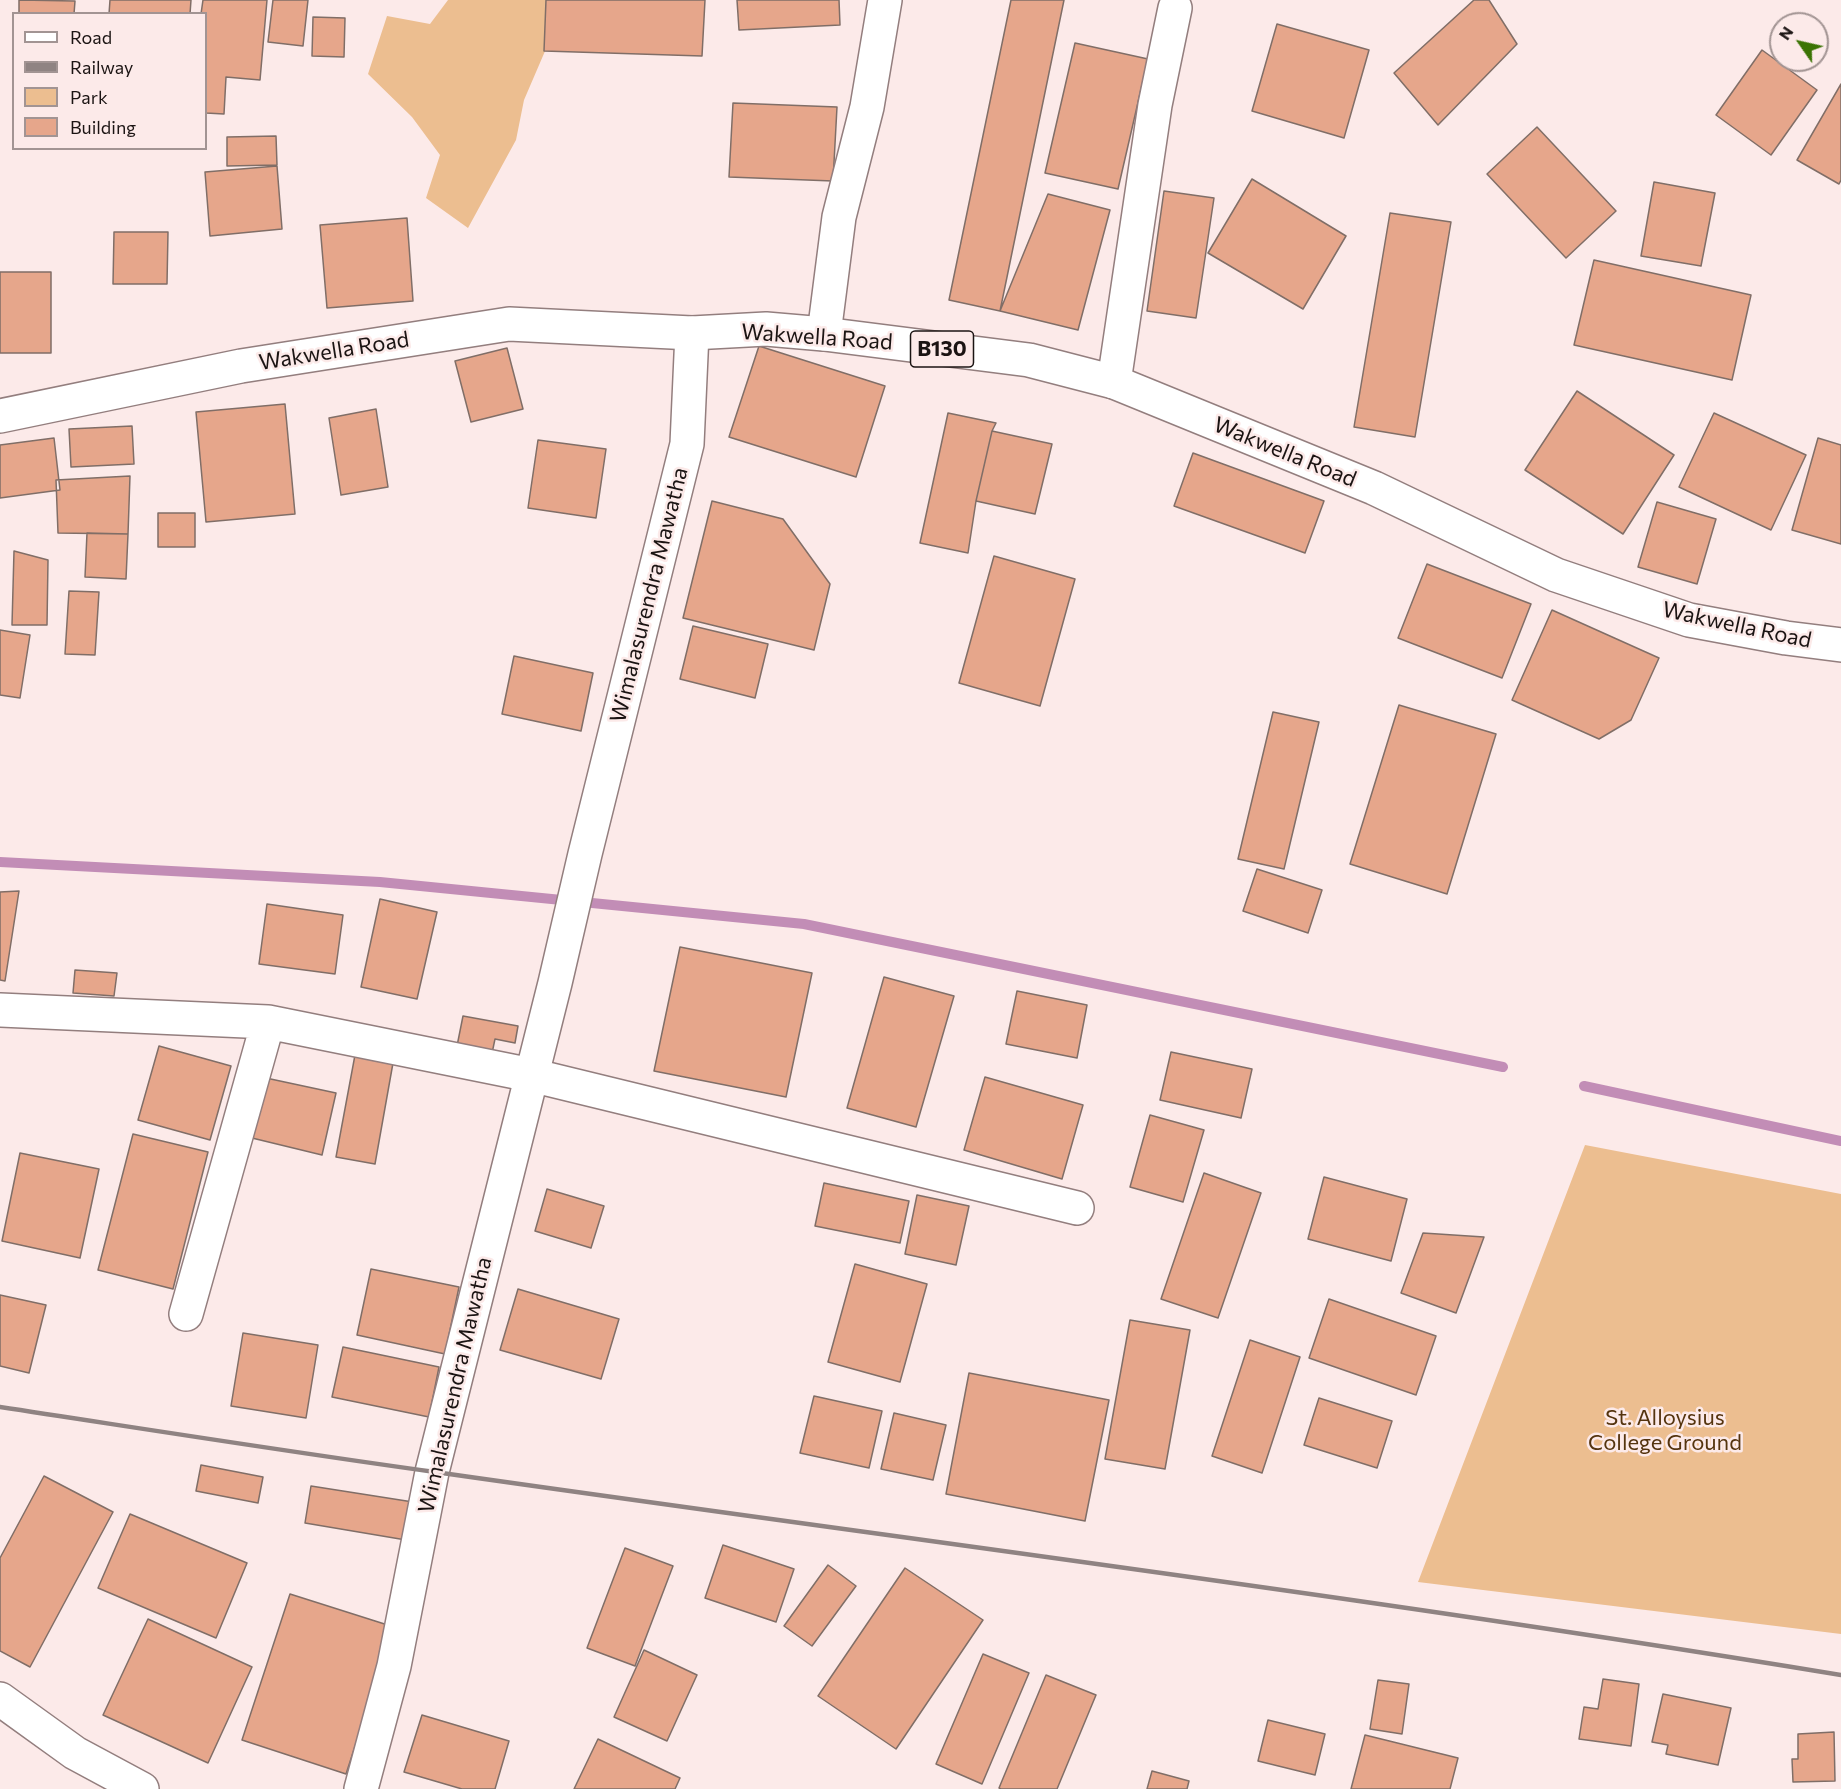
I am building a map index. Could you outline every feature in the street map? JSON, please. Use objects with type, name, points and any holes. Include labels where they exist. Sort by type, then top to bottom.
[{"type":"street","points":[[824,334],[839,217],[867,107],[885,0]]},
{"type":"street","points":[[1113,382],[1155,105],[1174,8]]},
{"type":"street","name":"Wakwella Road","points":[[0,416],[241,366],[509,324],[692,333],[766,329],[824,334],[1029,360],[1113,382],[1374,488],[1556,575],[1689,620],[1786,638],[1841,645]]},
{"type":"street","name":"Wimalasurendra Mawatha","points":[[361,1789],[394,1666],[432,1472],[687,444],[692,333]]},
{"type":"street","points":[[0,1010],[268,1022],[531,1075],[1077,1208]]},
{"type":"street","points":[[186,1314],[268,1022]]},
{"type":"street","points":[[0,1699],[75,1754],[142,1789]]},
{"type":"green space","points":[[448,0],[567,0],[524,100],[516,140],[468,228],[426,198],[440,155],[412,117],[368,74],[387,16],[430,24]]},
{"type":"green space","name":"St. Alloysius College Ground","points":[[1585,1145],[1841,1194],[1841,1634],[1418,1582]]},
{"type":"building","points":[[19,0],[75,1],[74,12],[19,12]]},
{"type":"building","points":[[110,0],[191,0],[190,12],[109,12]]},
{"type":"building","points":[[203,0],[267,0],[260,80],[226,77],[224,114],[207,113],[207,12],[201,12]]},
{"type":"building","points":[[273,0],[308,0],[303,46],[268,42]]},
{"type":"building","points":[[546,0],[705,0],[702,56],[544,51]]},
{"type":"building","points":[[737,0],[839,0],[840,25],[739,30]]},
{"type":"building","points":[[1011,0],[1064,0],[1000,311],[949,300]]},
{"type":"building","points":[[1474,0],[1489,0],[1517,44],[1438,125],[1394,73]]},
{"type":"building","points":[[313,17],[345,18],[344,57],[312,56]]},
{"type":"building","points":[[1277,24],[1369,50],[1344,138],[1252,111]]},
{"type":"building","points":[[1075,43],[1148,59],[1118,189],[1045,173]]},
{"type":"building","points":[[1762,50],[1769,55],[1769,72],[1792,72],[1817,90],[1771,155],[1716,115]]},
{"type":"building","points":[[1841,84],[1841,180],[1839,184],[1797,160]]},
{"type":"building","points":[[733,103],[837,107],[833,181],[729,177]]},
{"type":"building","points":[[1537,127],[1616,211],[1566,258],[1487,174]]},
{"type":"building","points":[[276,136],[277,165],[227,166],[227,137]]},
{"type":"building","points":[[277,166],[282,229],[210,236],[205,172]]},
{"type":"building","points":[[1252,179],[1346,236],[1303,309],[1208,253]]},
{"type":"building","points":[[1654,182],[1715,193],[1701,266],[1641,256]]},
{"type":"building","points":[[1164,191],[1214,198],[1196,318],[1147,311]]},
{"type":"building","points":[[1048,194],[1110,210],[1078,330],[1000,311]]},
{"type":"building","points":[[1390,213],[1451,222],[1415,437],[1354,427]]},
{"type":"building","points":[[407,218],[413,301],[327,308],[320,225]]},
{"type":"building","points":[[114,232],[168,232],[167,284],[113,284]]},
{"type":"building","points":[[1594,260],[1751,295],[1732,380],[1574,345]]},
{"type":"building","points":[[0,272],[51,272],[51,353],[0,353]]},
{"type":"building","points":[[759,346],[885,386],[856,477],[729,437]]},
{"type":"building","points":[[507,348],[523,409],[471,422],[455,361]]},
{"type":"building","points":[[1577,391],[1674,455],[1623,534],[1525,470]]},
{"type":"building","points":[[285,404],[295,514],[206,522],[196,412]]},
{"type":"building","points":[[376,409],[388,487],[341,495],[329,418]]},
{"type":"building","points":[[948,413],[996,423],[992,431],[976,501],[968,553],[920,543]]},
{"type":"building","points":[[1714,413],[1806,455],[1771,530],[1679,487]]},
{"type":"building","points":[[132,426],[134,464],[71,467],[69,429]]},
{"type":"building","points":[[992,431],[1052,444],[1035,514],[976,501]]},
{"type":"building","points":[[54,438],[60,490],[0,498],[0,445]]},
{"type":"building","points":[[1818,438],[1841,445],[1841,544],[1792,530]]},
{"type":"building","points":[[538,440],[606,449],[596,518],[528,508]]},
{"type":"building","points":[[1193,453],[1324,501],[1305,553],[1174,506]]},
{"type":"building","points":[[130,476],[128,534],[58,533],[56,480]]},
{"type":"building","points":[[712,501],[783,519],[830,584],[814,650],[683,618]]},
{"type":"building","points":[[1657,502],[1716,519],[1697,584],[1638,567]]},
{"type":"building","points":[[158,513],[195,513],[195,547],[158,547]]},
{"type":"building","points":[[87,533],[128,534],[126,579],[85,577]]},
{"type":"building","points":[[14,551],[48,560],[47,625],[12,625]]},
{"type":"building","points":[[994,556],[1075,579],[1040,706],[959,683]]},
{"type":"building","points":[[1427,564],[1531,604],[1502,678],[1398,638]]},
{"type":"building","points":[[69,591],[99,592],[95,655],[65,654]]},
{"type":"building","points":[[1552,610],[1659,658],[1631,720],[1599,739],[1512,700]]},
{"type":"building","points":[[693,626],[768,644],[755,698],[680,679]]},
{"type":"building","points":[[0,630],[30,635],[20,698],[0,695]]},
{"type":"building","points":[[514,656],[593,673],[581,731],[502,714]]},
{"type":"building","points":[[1399,705],[1496,734],[1447,894],[1350,864]]},
{"type":"building","points":[[1273,712],[1319,722],[1284,869],[1238,859]]},
{"type":"building","points":[[1257,869],[1322,890],[1308,933],[1243,911]]},
{"type":"building","points":[[19,891],[5,981],[0,980],[0,892]]},
{"type":"building","points":[[380,899],[437,912],[417,999],[361,987]]},
{"type":"building","points":[[267,904],[343,915],[335,974],[259,964]]},
{"type":"building","points":[[680,947],[812,973],[786,1097],[654,1071]]},
{"type":"building","points":[[75,970],[117,973],[114,996],[73,993]]},
{"type":"building","points":[[884,977],[954,996],[916,1127],[847,1108]]},
{"type":"building","points":[[1017,991],[1087,1005],[1077,1058],[1006,1044]]},
{"type":"building","points":[[463,1016],[518,1026],[515,1043],[495,1039],[491,1058],[456,1051]]},
{"type":"building","points":[[159,1046],[231,1066],[210,1140],[138,1120]]},
{"type":"building","points":[[1171,1052],[1252,1069],[1241,1118],[1160,1100]]},
{"type":"building","points":[[355,1055],[393,1063],[375,1164],[336,1157]]},
{"type":"building","points":[[985,1077],[1083,1105],[1062,1179],[964,1150]]},
{"type":"building","points":[[266,1078],[336,1093],[322,1155],[252,1138]]},
{"type":"building","points":[[1150,1115],[1204,1130],[1183,1202],[1130,1187]]},
{"type":"building","points":[[133,1134],[208,1152],[173,1289],[98,1270]]},
{"type":"building","points":[[20,1153],[99,1169],[80,1258],[2,1241]]},
{"type":"building","points":[[1204,1173],[1261,1193],[1218,1318],[1161,1299]]},
{"type":"building","points":[[1324,1177],[1407,1199],[1391,1261],[1308,1239]]},
{"type":"building","points":[[824,1183],[909,1201],[900,1243],[815,1226]]},
{"type":"building","points":[[547,1189],[604,1206],[591,1248],[535,1231]]},
{"type":"building","points":[[917,1195],[969,1206],[956,1265],[905,1254]]},
{"type":"building","points":[[1423,1233],[1484,1237],[1456,1313],[1401,1293]]},
{"type":"building","points":[[855,1264],[927,1284],[900,1382],[828,1362]]},
{"type":"building","points":[[371,1269],[459,1287],[445,1354],[357,1335]]},
{"type":"building","points":[[518,1289],[619,1319],[601,1379],[500,1350]]},
{"type":"building","points":[[0,1295],[46,1305],[29,1373],[0,1366]]},
{"type":"building","points":[[1329,1299],[1436,1336],[1416,1395],[1309,1358]]},
{"type":"building","points":[[1130,1320],[1190,1330],[1165,1469],[1105,1459]]},
{"type":"building","points":[[243,1333],[318,1345],[306,1418],[231,1406]]},
{"type":"building","points":[[1250,1340],[1300,1357],[1262,1473],[1212,1456]]},
{"type":"building","points":[[343,1347],[439,1367],[429,1417],[332,1397]]},
{"type":"building","points":[[969,1373],[1109,1400],[1085,1521],[946,1494]]},
{"type":"building","points":[[814,1396],[882,1411],[869,1468],[800,1453]]},
{"type":"building","points":[[1319,1398],[1392,1421],[1377,1468],[1304,1445]]},
{"type":"building","points":[[894,1413],[946,1425],[933,1480],[881,1469]]},
{"type":"building","points":[[201,1465],[263,1477],[258,1503],[196,1491]]},
{"type":"building","points":[[44,1476],[113,1512],[30,1667],[0,1651],[0,1558]]},
{"type":"building","points":[[311,1486],[413,1502],[406,1540],[305,1523]]},
{"type":"building","points":[[130,1514],[247,1563],[216,1638],[98,1588]]},
{"type":"building","points":[[723,1545],[794,1569],[776,1622],[705,1598]]},
{"type":"building","points":[[625,1548],[673,1566],[635,1666],[587,1648]]},
{"type":"building","points":[[828,1565],[856,1586],[812,1646],[784,1626]]},
{"type":"building","points":[[905,1568],[983,1620],[896,1749],[818,1696]]},
{"type":"building","points":[[290,1594],[394,1627],[346,1774],[242,1740]]},
{"type":"building","points":[[148,1619],[252,1667],[208,1763],[103,1715]]},
{"type":"building","points":[[644,1650],[697,1675],[667,1741],[614,1717]]},
{"type":"building","points":[[983,1654],[1029,1673],[982,1784],[936,1764]]},
{"type":"building","points":[[1046,1675],[1096,1695],[1057,1789],[1001,1789],[999,1788]]},
{"type":"building","points":[[1603,1679],[1639,1684],[1631,1746],[1579,1739],[1584,1707],[1598,1709]]},
{"type":"building","points":[[1378,1680],[1409,1684],[1402,1734],[1370,1729]]},
{"type":"building","points":[[1663,1694],[1731,1708],[1718,1765],[1666,1754],[1668,1745],[1652,1742]]},
{"type":"building","points":[[422,1715],[509,1741],[495,1789],[462,1789],[404,1772]]},
{"type":"building","points":[[1268,1720],[1325,1734],[1315,1775],[1258,1761]]},
{"type":"building","points":[[1834,1732],[1835,1781],[1793,1782],[1792,1759],[1798,1759],[1798,1734]]},
{"type":"building","points":[[1365,1735],[1458,1758],[1450,1789],[1351,1789]]},
{"type":"building","points":[[598,1739],[680,1778],[675,1789],[574,1789]]},
{"type":"building","points":[[1152,1771],[1189,1781],[1187,1789],[1147,1789]]},
{"type":"waterway","points":[[0,862],[380,882],[804,924],[1503,1067]]},
{"type":"waterway","points":[[1584,1086],[1841,1141]]},
{"type":"railway","points":[[0,1407],[381,1464],[1490,1620],[1841,1675]]}]
